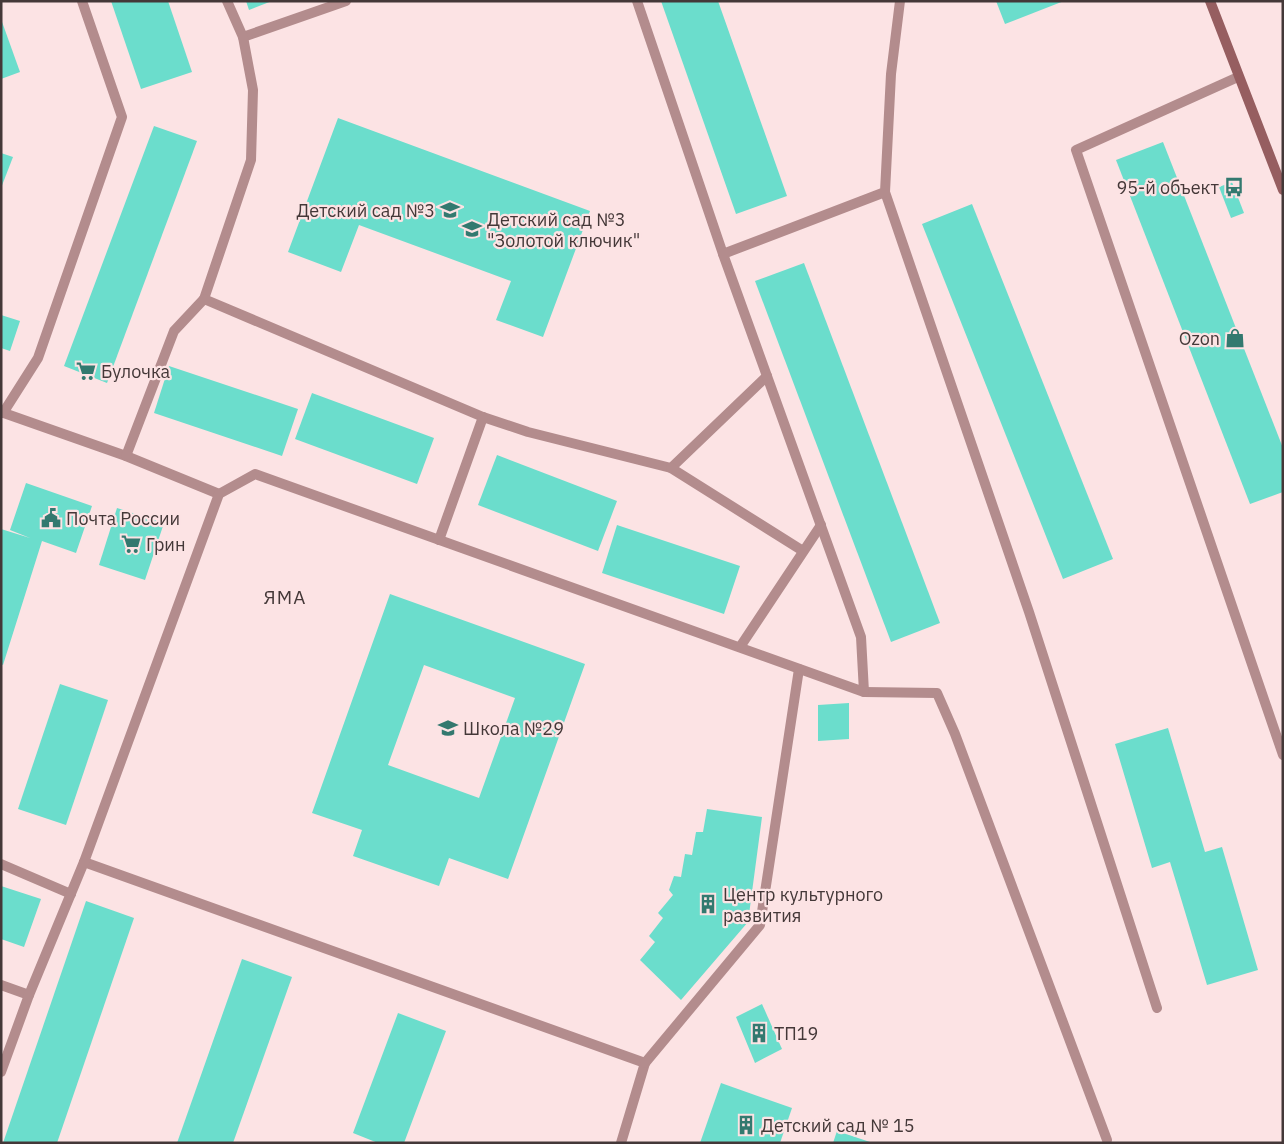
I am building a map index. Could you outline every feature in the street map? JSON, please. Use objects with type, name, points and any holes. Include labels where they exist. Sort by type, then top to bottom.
[{"type":"street","points":[[1210,1],[1283,190]]},
{"type":"lane","points":[[82,1],[122,117],[38,358],[2,412],[126,456],[219,494]]},
{"type":"lane","points":[[126,456],[174,331],[204,299],[251,160],[253,90],[243,37],[227,1]]},
{"type":"lane","points":[[243,37],[346,1]]},
{"type":"lane","points":[[637,1],[723,254],[861,637],[864,692]]},
{"type":"lane","points":[[900,1],[891,74],[885,192],[1029,612],[1157,1008]]},
{"type":"lane","points":[[1238,77],[1076,150],[1283,755]]},
{"type":"lane","points":[[723,254],[885,192]]},
{"type":"lane","points":[[204,299],[483,417],[528,432],[671,468],[803,551]]},
{"type":"lane","points":[[671,468],[767,376]]},
{"type":"lane","points":[[439,540],[483,417]]},
{"type":"lane","points":[[1,1072],[29,995],[84,862],[219,494],[255,474],[864,692],[937,693],[955,734],[1107,1140]]},
{"type":"lane","points":[[740,647],[821,525]]},
{"type":"lane","points":[[620,1143],[646,1063],[760,924],[799,668]]},
{"type":"lane","points":[[84,862],[646,1063]]},
{"type":"lane","points":[[1,864],[71,894]]},
{"type":"lane","points":[[1,985],[29,995]]},
{"type":"building","points":[[111,1],[168,1],[192,72],[141,89]]},
{"type":"building","points":[[246,1],[272,1],[249,10]]},
{"type":"building","points":[[661,1],[718,1],[787,196],[736,214]]},
{"type":"building","points":[[996,1],[1064,1],[1005,24]]},
{"type":"building","points":[[1,19],[20,72],[1,79]]},
{"type":"building","points":[[338,118],[590,211],[543,337],[496,320],[511,281],[359,225],[341,272],[288,252]]},
{"type":"building","points":[[154,126],[197,141],[107,383],[64,366]]},
{"type":"building","points":[[1163,142],[1283,448],[1283,492],[1250,504],[1116,160]]},
{"type":"building","points":[[1,153],[13,157],[1,188]]},
{"type":"building","points":[[1232,182],[1244,213],[1231,218],[1219,187]]},
{"type":"building","points":[[972,204],[1113,559],[1063,579],[922,224]]},
{"type":"building","points":[[804,263],[940,623],[891,642],[755,281]]},
{"type":"building","points":[[1,315],[20,321],[10,351],[1,348]]},
{"type":"building","points":[[169,366],[298,409],[282,456],[154,413]]},
{"type":"building","points":[[312,393],[434,438],[417,484],[295,439]]},
{"type":"building","points":[[497,455],[617,501],[598,551],[478,505]]},
{"type":"building","points":[[26,483],[92,506],[76,553],[42,541],[3,665],[1,664],[1,529],[30,538],[10,530]]},
{"type":"building","name":"Грин","points":[[117,508],[164,523],[145,580],[99,565]]},
{"type":"building","points":[[617,525],[740,566],[724,614],[602,573]]},
{"type":"building","name":"Школа №29","points":[[390,594],[585,664],[508,879],[449,858],[439,886],[353,856],[362,830],[312,813]],"holes":[[[424,665],[515,698],[479,798],[388,765]]]},
{"type":"building","points":[[60,684],[108,700],[66,825],[18,809]]},
{"type":"building","points":[[849,703],[849,739],[818,741],[818,705]]},
{"type":"building","points":[[1168,728],[1205,852],[1222,847],[1258,970],[1207,985],[1170,862],[1152,868],[1115,744]]},
{"type":"building","name":"Центр культурного развития","points":[[707,809],[762,817],[748,922],[681,1000],[640,960],[655,942],[649,936],[663,918],[658,913],[673,895],[669,890],[674,876],[681,877],[685,854],[692,855],[696,832],[703,832]]},
{"type":"building","points":[[1,886],[41,899],[24,947],[1,939]]},
{"type":"building","points":[[86,901],[134,918],[57,1143],[3,1143]]},
{"type":"building","points":[[242,959],[292,977],[233,1143],[177,1143]]},
{"type":"building","name":"ТП19","points":[[762,1004],[782,1049],[755,1063],[736,1017]]},
{"type":"building","points":[[398,1013],[446,1031],[404,1143],[378,1143],[353,1133]]},
{"type":"building","name":"Детский сад № 15","points":[[721,1083],[792,1108],[780,1143],[700,1143]]},
{"type":"building","name":"Детский сад № 15","points":[[837,1131],[870,1142],[870,1143],[833,1143]]},
{"type":"place","name":"95-й объект","points":[[1234,187]]},
{"type":"place","name":"Детский сад №3","points":[[450,210]]},
{"type":"place","name":"Детский сад №3 \"Золотой ключик\"","points":[[472,229]]},
{"type":"place","name":"Ozon","points":[[1235,338]]},
{"type":"place","name":"Булочка","points":[[86,371]]},
{"type":"place","name":"Почта России","points":[[51,518]]},
{"type":"place","name":"Грин","points":[[131,544]]},
{"type":"place","name":"Школа №29","points":[[448,728]]},
{"type":"place","name":"Центр культурного развития","points":[[708,904]]},
{"type":"place","name":"ТП19","points":[[759,1033]]},
{"type":"place","name":"Детский сад № 15","points":[[746,1125]]},
{"type":"district","name":"ЯМА","points":[[285,597]]}]
